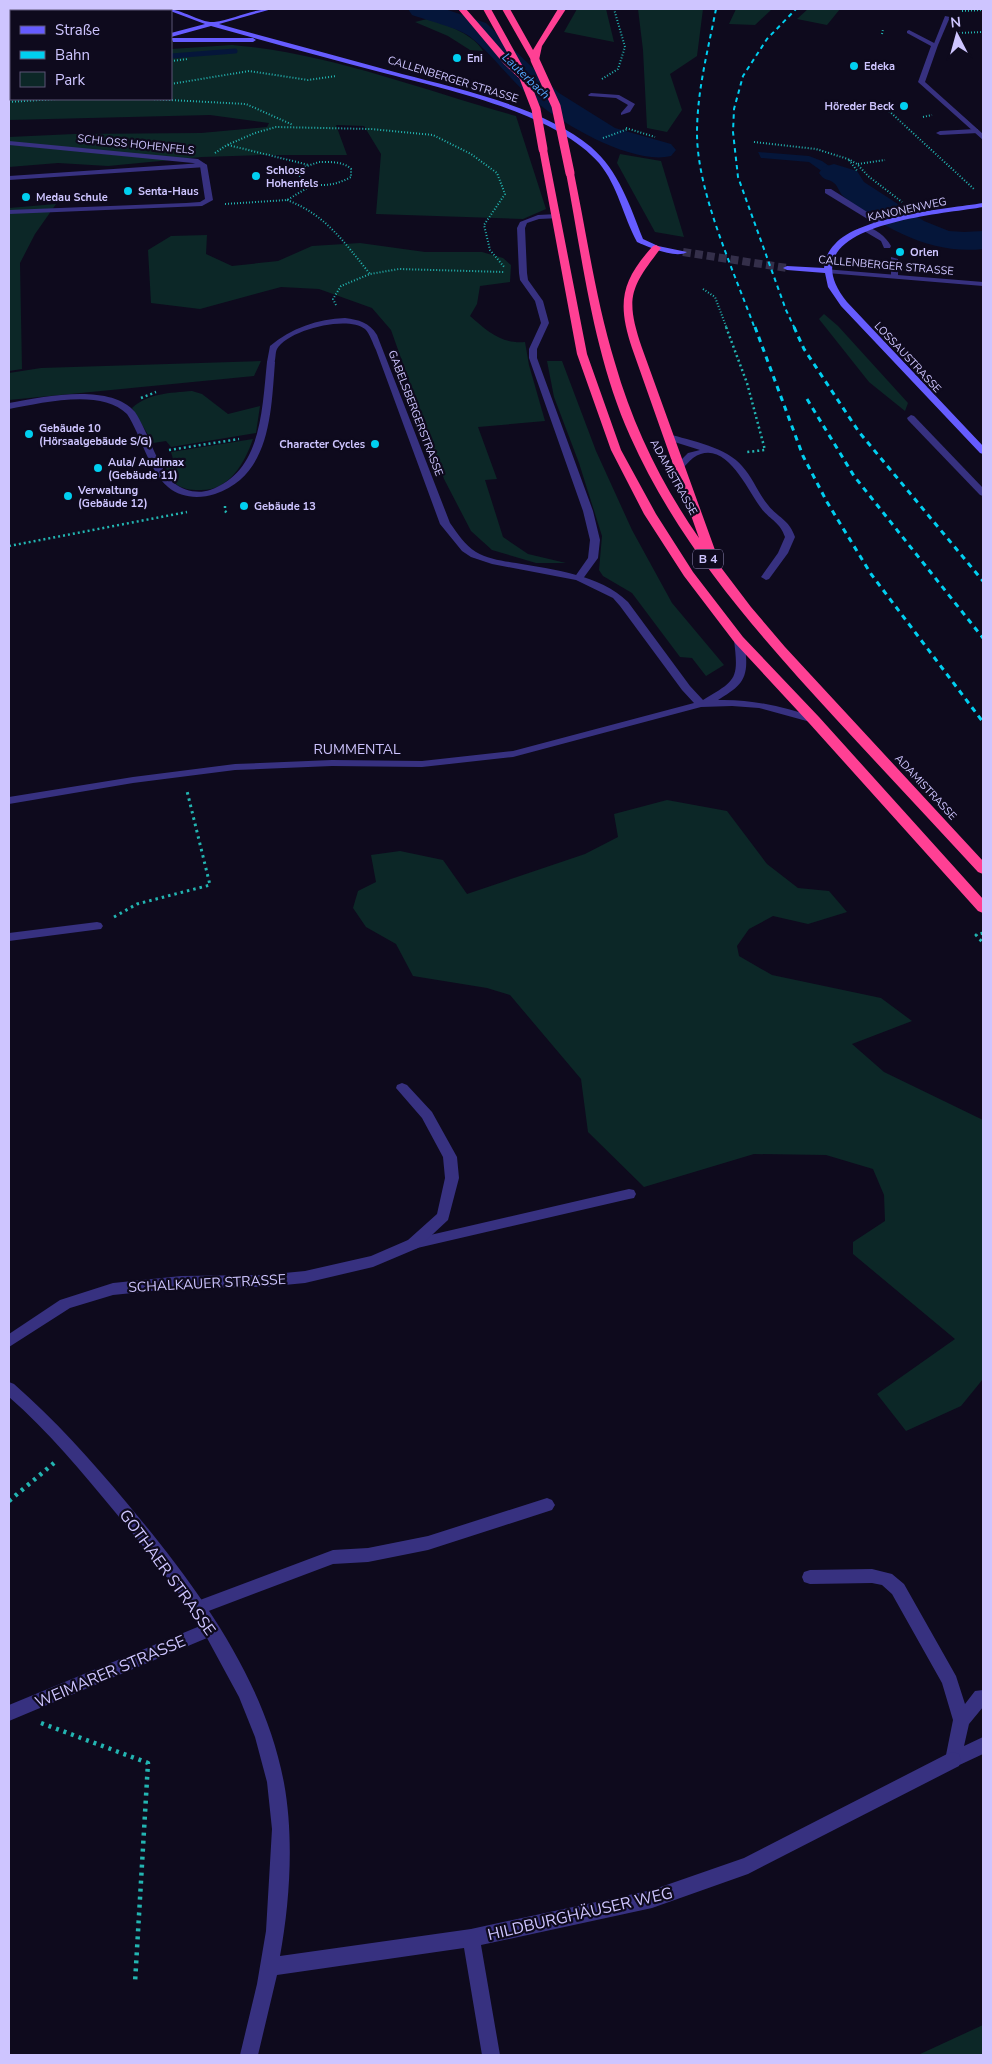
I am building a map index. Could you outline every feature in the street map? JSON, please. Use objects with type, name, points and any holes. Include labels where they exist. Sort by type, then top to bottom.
[{"type":"highway","points":[[462,9],[507,62],[524,78]]},
{"type":"highway","name":"B 4","points":[[487,9],[524,78],[536,109],[582,354],[616,450],[650,514],[688,574],[739,640],[814,720],[983,908]]},
{"type":"highway","name":"ADAMISTRASSE","points":[[506,9],[535,60],[556,106],[598,321],[617,390],[641,447],[675,511],[716,570],[789,661],[983,869]]},
{"type":"highway","points":[[535,60],[538,46],[562,9]]},
{"type":"highway","points":[[656,248],[645,260],[630,283],[628,297],[629,321],[716,570]]},
{"type":"street","points":[[172,36],[269,9]]},
{"type":"street","name":"CALLENBERGER STRASSE","points":[[172,10],[214,25],[390,71],[490,101],[543,122],[566,134],[594,153],[602,162],[615,182],[640,240],[656,248],[683,252]]},
{"type":"street","points":[[947,17],[921,82],[983,138]]},
{"type":"street","points":[[909,32],[935,45]]},
{"type":"street","points":[[172,40],[270,40]]},
{"type":"street","points":[[591,95],[623,98],[632,104],[628,111],[623,114]]},
{"type":"street","points":[[940,133],[975,131]]},
{"type":"street","name":"SCHLOSS HOHENFELS","points":[[9,143],[195,161],[203,165],[209,200],[207,202]]},
{"type":"street","points":[[9,178],[203,165]]},
{"type":"street","points":[[828,191],[882,224]]},
{"type":"street","points":[[9,212],[186,205],[207,202]]},
{"type":"street","name":"KANONENWEG","points":[[828,271],[832,254],[836,247],[855,234],[882,224],[983,205]]},
{"type":"street","points":[[557,216],[538,217],[524,222],[521,228],[523,273],[524,280],[539,301],[545,323],[533,349],[533,358],[588,511],[595,540],[592,558],[579,578],[616,596],[624,604],[686,688],[701,704]]},
{"type":"street","points":[[867,229],[884,240],[887,246]]},
{"type":"street","points":[[894,259],[895,276]]},
{"type":"street","name":"CALLENBERGER STRASSE","points":[[787,268],[983,284]]},
{"type":"street","name":"LOSSAUSTRASSE","points":[[828,271],[832,287],[844,303],[901,368],[983,450]]},
{"type":"street","name":"GABELSBERGERSTRASSE","points":[[262,435],[273,348],[278,342],[298,330],[318,324],[344,321],[360,323],[368,327],[380,350],[445,524],[465,550],[474,555],[531,570],[579,578]]},
{"type":"street","points":[[9,406],[39,400],[77,397],[118,403],[129,411],[166,482],[180,491],[201,494],[224,489],[242,476],[254,458],[262,435]]},
{"type":"street","points":[[911,418],[983,493]]},
{"type":"street","points":[[668,437],[724,455],[734,462],[769,512],[786,524],[790,537],[782,553],[766,576]]},
{"type":"street","points":[[679,468],[691,455],[707,451]]},
{"type":"street","name":"RUMMENTAL","points":[[701,704],[733,686],[739,680],[743,668],[739,640]]},
{"type":"street","name":"RUMMENTAL","points":[[9,801],[183,773],[254,766],[332,762],[422,764],[488,758],[558,744],[701,704],[726,702],[753,703],[783,709],[814,720]]},
{"type":"street","points":[[9,936],[98,926]]},
{"type":"street","name":"SCHALKAUER STRASSE","points":[[402,1088],[427,1115],[450,1157],[452,1178],[443,1216],[413,1244]]},
{"type":"street","name":"SCHALKAUER STRASSE","points":[[9,1341],[65,1304],[112,1289],[181,1282],[305,1277],[373,1261],[413,1244],[629,1194]]},
{"type":"street","name":"GOTHAER STRASSE","points":[[9,1388],[34,1410],[71,1449],[137,1526],[198,1608],[237,1673],[258,1722],[272,1774],[281,1829],[277,1914],[269,1967],[249,2055]]},
{"type":"street","points":[[198,1608],[333,1557],[368,1555],[428,1543],[547,1505]]},
{"type":"street","points":[[810,1577],[872,1576],[886,1579],[898,1589],[950,1681],[961,1720],[954,1760]]},
{"type":"street","name":"WEIMARER STRASSE","points":[[10,1713],[210,1629]]},
{"type":"street","points":[[961,1720],[981,1697]]},
{"type":"street","name":"HILDBURGHÄUSER WEG","points":[[269,1967],[471,1938],[652,1900],[748,1865],[983,1745]]},
{"type":"street","points":[[471,1938],[491,2055]]},
{"type":"path","points":[[591,95],[594,84],[618,70],[621,62],[625,47],[614,9]]},
{"type":"path","points":[[882,34],[884,29]]},
{"type":"path","points":[[172,84],[249,71],[308,80],[344,76]]},
{"type":"path","points":[[9,102],[40,100]]},
{"type":"path","points":[[170,100],[246,104],[295,126]]},
{"type":"path","points":[[889,111],[950,170],[977,191]]},
{"type":"path","points":[[309,165],[227,145],[255,133],[276,127],[295,126],[371,129],[433,135],[471,154],[497,173],[505,194],[484,225],[490,250],[501,265],[523,273]]},
{"type":"path","points":[[622,126],[655,137]]},
{"type":"path","points":[[600,140],[628,129]]},
{"type":"path","points":[[754,142],[816,149],[848,159],[857,164],[921,216]]},
{"type":"path","points":[[848,159],[858,172]]},
{"type":"path","points":[[857,164],[884,160]]},
{"type":"path","points":[[334,162],[348,166],[352,173],[346,180],[340,182],[314,184],[307,182],[299,175],[303,168],[309,165],[334,162]]},
{"type":"path","points":[[287,200],[314,184]]},
{"type":"path","points":[[207,202],[223,204],[287,200],[305,207],[332,227],[370,274]]},
{"type":"path","points":[[332,299],[341,286],[370,274],[399,269],[507,272]]},
{"type":"path","points":[[703,290],[715,297],[748,383],[765,450],[724,455]]},
{"type":"path","points":[[172,449],[262,435]]},
{"type":"path","points":[[9,546],[183,514],[196,506],[201,494]]},
{"type":"path","points":[[98,926],[137,904],[210,885],[183,773]]},
{"type":"path","points":[[983,933],[976,935],[983,944]]},
{"type":"path","points":[[9,1501],[71,1449]]},
{"type":"path","points":[[10,1713],[148,1763],[135,1983]]},
{"type":"green space","points":[[9,9],[150,10],[10,10],[9,45]]},
{"type":"green space","points":[[577,9],[606,9],[614,42],[564,32]]},
{"type":"green space","points":[[638,9],[703,9],[697,56],[670,74],[682,110],[667,132],[647,128],[643,50]]},
{"type":"green space","points":[[736,9],[772,9],[755,25],[729,24]]},
{"type":"green space","points":[[808,9],[840,9],[827,25],[797,19]]},
{"type":"green space","points":[[431,18],[467,35],[483,51],[470,50],[448,36],[415,22]]},
{"type":"green space","points":[[232,45],[304,56],[340,64],[516,116],[546,209],[523,219],[376,214],[381,154],[364,126],[336,125],[347,155],[202,157],[108,166],[58,163],[9,167],[9,137],[74,134],[201,133],[267,127],[269,123],[210,115],[9,120],[9,53],[10,100],[172,100],[172,49]]},
{"type":"green space","points":[[620,154],[661,161],[684,237],[655,232],[617,163]]},
{"type":"green space","points":[[56,204],[35,234],[20,263],[22,369],[9,371],[9,208]]},
{"type":"green space","points":[[207,235],[206,254],[232,266],[278,261],[312,246],[360,243],[425,252],[482,252],[503,258],[511,265],[510,282],[480,286],[477,304],[470,316],[502,339],[525,342],[529,365],[545,421],[478,427],[497,479],[485,480],[503,537],[528,554],[566,563],[536,563],[492,550],[471,531],[444,479],[391,330],[372,308],[319,289],[281,287],[200,309],[151,303],[148,250],[171,236]]},
{"type":"green space","points":[[824,314],[838,326],[908,403],[905,411],[869,382],[819,319]]},
{"type":"green space","points":[[261,361],[254,376],[9,400],[9,373],[41,368]]},
{"type":"green space","points":[[547,361],[562,361],[596,451],[632,530],[672,603],[724,665],[706,676],[692,658],[680,657],[632,593],[603,576],[599,570],[602,536],[579,463],[554,397]]},
{"type":"green space","points":[[192,391],[202,394],[228,414],[260,406],[256,433],[171,447],[166,441],[153,443],[132,408],[145,399],[152,397],[167,393]]},
{"type":"green space","points":[[253,439],[245,458],[234,475],[227,481],[209,489],[198,490],[178,486],[162,461],[173,459],[171,452]]},
{"type":"green space","points":[[667,800],[727,811],[767,864],[798,888],[829,891],[847,912],[808,924],[773,916],[749,929],[737,946],[739,956],[772,975],[881,998],[912,1021],[852,1044],[884,1072],[983,1120],[983,1379],[961,1406],[906,1431],[877,1394],[955,1339],[853,1254],[853,1242],[885,1221],[884,1195],[873,1169],[826,1155],[754,1154],[644,1187],[588,1132],[581,1079],[510,995],[487,988],[413,976],[396,944],[366,927],[353,908],[358,891],[376,882],[371,855],[400,851],[443,860],[467,894],[585,854],[618,837],[614,814]]},
{"type":"green space","points":[[983,2025],[983,2055],[918,2055]]},
{"type":"water","points":[[411,9],[432,9],[445,12],[456,20],[460,26],[449,26]]},
{"type":"water","points":[[574,111],[617,135],[638,141],[630,145],[599,136],[579,125]]},
{"type":"water","points":[[758,152],[809,156],[822,161],[832,168],[847,172],[858,179],[871,193],[898,211],[883,214],[869,202],[843,188],[837,178],[823,172],[809,162],[761,158]]},
{"type":"water","points":[[924,225],[942,235],[983,238],[983,244],[946,242],[911,228]]},
{"type":"waterway","name":"Lauterbach","points":[[421,9],[477,29],[549,99],[605,134],[641,146],[661,150]]},
{"type":"waterway","points":[[172,56],[235,51]]},
{"type":"waterway","name":"Lauterbach","points":[[834,173],[846,177],[852,188],[913,228],[946,240],[964,242],[983,240]]},
{"type":"tunnel","points":[[683,252],[787,268]]},
{"type":"railway","points":[[716,9],[697,117],[699,156],[703,181],[718,232],[755,329]]},
{"type":"railway","points":[[795,329],[786,310],[738,177],[733,132],[734,109],[743,76],[767,39],[796,9]]},
{"type":"railway","points":[[755,327],[803,456],[827,502],[871,574],[983,722]]},
{"type":"railway","points":[[794,327],[804,349],[859,432],[983,581]]},
{"type":"railway","points":[[807,399],[854,476],[983,638]]},
{"type":"place","name":"Eni","points":[[457,58]]},
{"type":"place","name":"Edeka","points":[[854,66]]},
{"type":"place","name":"Höreder Beck","points":[[904,106]]},
{"type":"place","name":"Schloss Hohenfels","points":[[256,176]]},
{"type":"place","name":"Senta-Haus","points":[[128,191]]},
{"type":"place","name":"Medau Schule","points":[[26,197]]},
{"type":"place","name":"Orlen","points":[[900,252]]},
{"type":"place","name":"Gebäude 10 (Hörsaalgebäude S/G)","points":[[29,434]]},
{"type":"place","name":"Character Cycles","points":[[375,444]]},
{"type":"place","name":"Aula/ Audimax (Gebäude 11)","points":[[98,468]]},
{"type":"place","name":"Verwaltung (Gebäude 12)","points":[[68,496]]},
{"type":"place","name":"Gebäude 13","points":[[244,506]]}]
